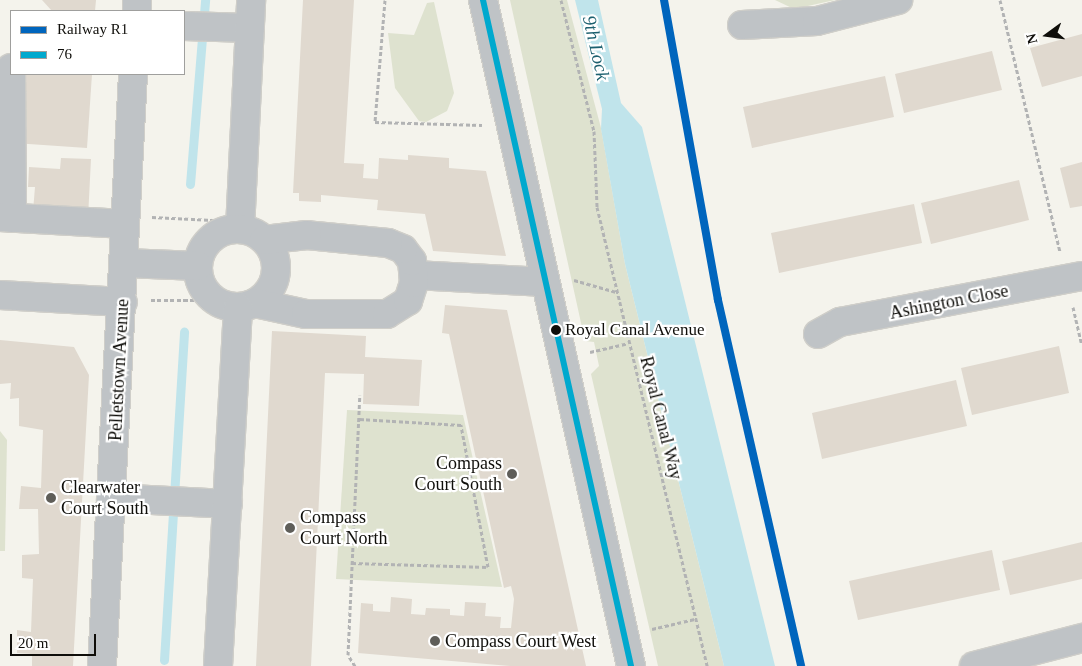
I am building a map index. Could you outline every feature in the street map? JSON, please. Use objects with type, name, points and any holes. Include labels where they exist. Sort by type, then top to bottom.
[{"type":"street","points":[[247,305],[265,295],[276,273],[271,250],[248,230],[251,0]]},
{"type":"street","points":[[483,0],[631,666]]},
{"type":"street","points":[[742,25],[817,21],[898,0]]},
{"type":"street","points":[[185,26],[250,28]]},
{"type":"street","points":[[11,75],[6,218],[125,224]]},
{"type":"street","name":"Pelletstown Avenue","points":[[102,666],[134,75]]},
{"type":"street","points":[[125,263],[201,278],[219,303],[247,305],[306,314],[387,314],[408,300],[414,275],[412,261],[403,250],[388,243],[248,230],[211,239],[201,278]]},
{"type":"street","points":[[414,275],[545,282]]},
{"type":"street","name":"Ashington Close","points":[[818,334],[840,322],[1074,278]]},
{"type":"street","points":[[0,295],[123,302]]},
{"type":"street","points":[[218,666],[228,504],[247,305]]},
{"type":"street","points":[[112,498],[228,504]]},
{"type":"street","points":[[974,666],[1082,638]]},
{"type":"path","points":[[386,0],[375,122],[473,127],[509,120]]},
{"type":"path","name":"Royal Canal Way","points":[[561,0],[594,131],[597,207],[628,343],[707,666]]},
{"type":"path","points":[[1000,0],[1074,278],[1082,345]]},
{"type":"path","points":[[125,224],[144,216],[248,230]]},
{"type":"path","points":[[545,282],[563,276],[617,293]]},
{"type":"path","points":[[123,302],[194,300],[201,278]]},
{"type":"path","points":[[562,357],[628,343]]},
{"type":"path","points":[[356,666],[348,655],[360,395]]},
{"type":"path","points":[[352,563],[488,566],[461,425],[359,419]]},
{"type":"path","points":[[624,636],[695,619]]},
{"type":"green space","points":[[510,0],[567,0],[601,128],[625,264],[724,666],[658,666],[591,374],[599,366],[594,342],[585,341]]},
{"type":"green space","points":[[775,0],[835,0],[794,9]]},
{"type":"green space","points":[[434,2],[454,93],[447,111],[426,122],[419,121],[395,88],[388,33],[414,35],[427,3]]},
{"type":"green space","points":[[347,410],[463,415],[502,587],[336,579]]},
{"type":"green space","points":[[0,431],[7,440],[5,551],[0,551]]},
{"type":"water","name":"9th Lock","points":[[575,0],[598,0],[621,103],[642,127],[775,666],[724,666],[625,264],[601,129],[602,109]]},
{"type":"building","points":[[42,0],[96,0],[95,10],[51,10]]},
{"type":"building","points":[[303,0],[354,0],[344,163],[364,164],[363,178],[378,179],[379,158],[408,160],[408,155],[449,158],[449,168],[486,171],[506,256],[433,251],[425,214],[377,210],[378,200],[321,195],[321,202],[299,201],[299,193],[293,193]]},
{"type":"building","points":[[1082,34],[1082,76],[1042,87],[1030,48]]},
{"type":"building","points":[[992,51],[1002,90],[904,113],[895,74]]},
{"type":"building","points":[[24,75],[92,75],[87,148],[14,143]]},
{"type":"building","points":[[885,76],[894,117],[752,148],[743,107]]},
{"type":"building","points":[[61,158],[91,159],[88,218],[33,211],[35,187],[28,187],[29,167],[60,169]]},
{"type":"building","points":[[1082,162],[1082,206],[1070,208],[1060,168]]},
{"type":"building","points":[[1019,180],[1029,220],[931,244],[921,203]]},
{"type":"building","points":[[914,204],[922,243],[779,273],[771,233]]},
{"type":"building","name":"Compass Court South","points":[[445,305],[507,310],[586,666],[510,666],[358,653],[361,603],[373,604],[373,611],[390,612],[391,597],[412,599],[411,614],[425,615],[426,608],[450,609],[450,615],[464,616],[465,602],[486,603],[485,616],[501,617],[500,628],[511,628],[514,599],[511,586],[504,588],[449,334],[442,333]]},
{"type":"building","name":"Compass Court North","points":[[272,331],[366,336],[365,357],[422,360],[419,406],[363,404],[364,374],[325,373],[311,666],[256,666]]},
{"type":"building","name":"Clearwater Court South","points":[[0,340],[74,347],[89,375],[73,666],[32,666],[32,654],[17,653],[17,630],[31,632],[33,579],[22,578],[22,555],[39,554],[38,509],[19,509],[21,486],[41,488],[43,430],[19,426],[19,398],[10,399],[11,383],[0,384]]},
{"type":"building","points":[[1059,346],[1069,393],[972,415],[961,368]]},
{"type":"building","points":[[956,380],[967,426],[822,459],[812,413]]},
{"type":"building","points":[[1082,542],[1082,579],[1010,595],[1002,561]]},
{"type":"building","points":[[992,550],[1000,590],[858,620],[849,581]]},
{"type":"waterway","points":[[190,184],[205,0]]},
{"type":"waterway","points":[[164,660],[184,332]]},
{"type":"rail line","name":"R1","points":[[664,0],[718,300],[801,666]]},
{"type":"transit line","name":"76","points":[[483,0],[631,666]]},
{"type":"place","name":"Royal Canal Avenue","points":[[556,330]]},
{"type":"place","name":"Compass Court South","points":[[512,474]]},
{"type":"place","name":"Clearwater Court South","points":[[51,498]]},
{"type":"place","name":"Compass Court North","points":[[290,528]]},
{"type":"place","name":"Compass Court West","points":[[435,641]]}]
